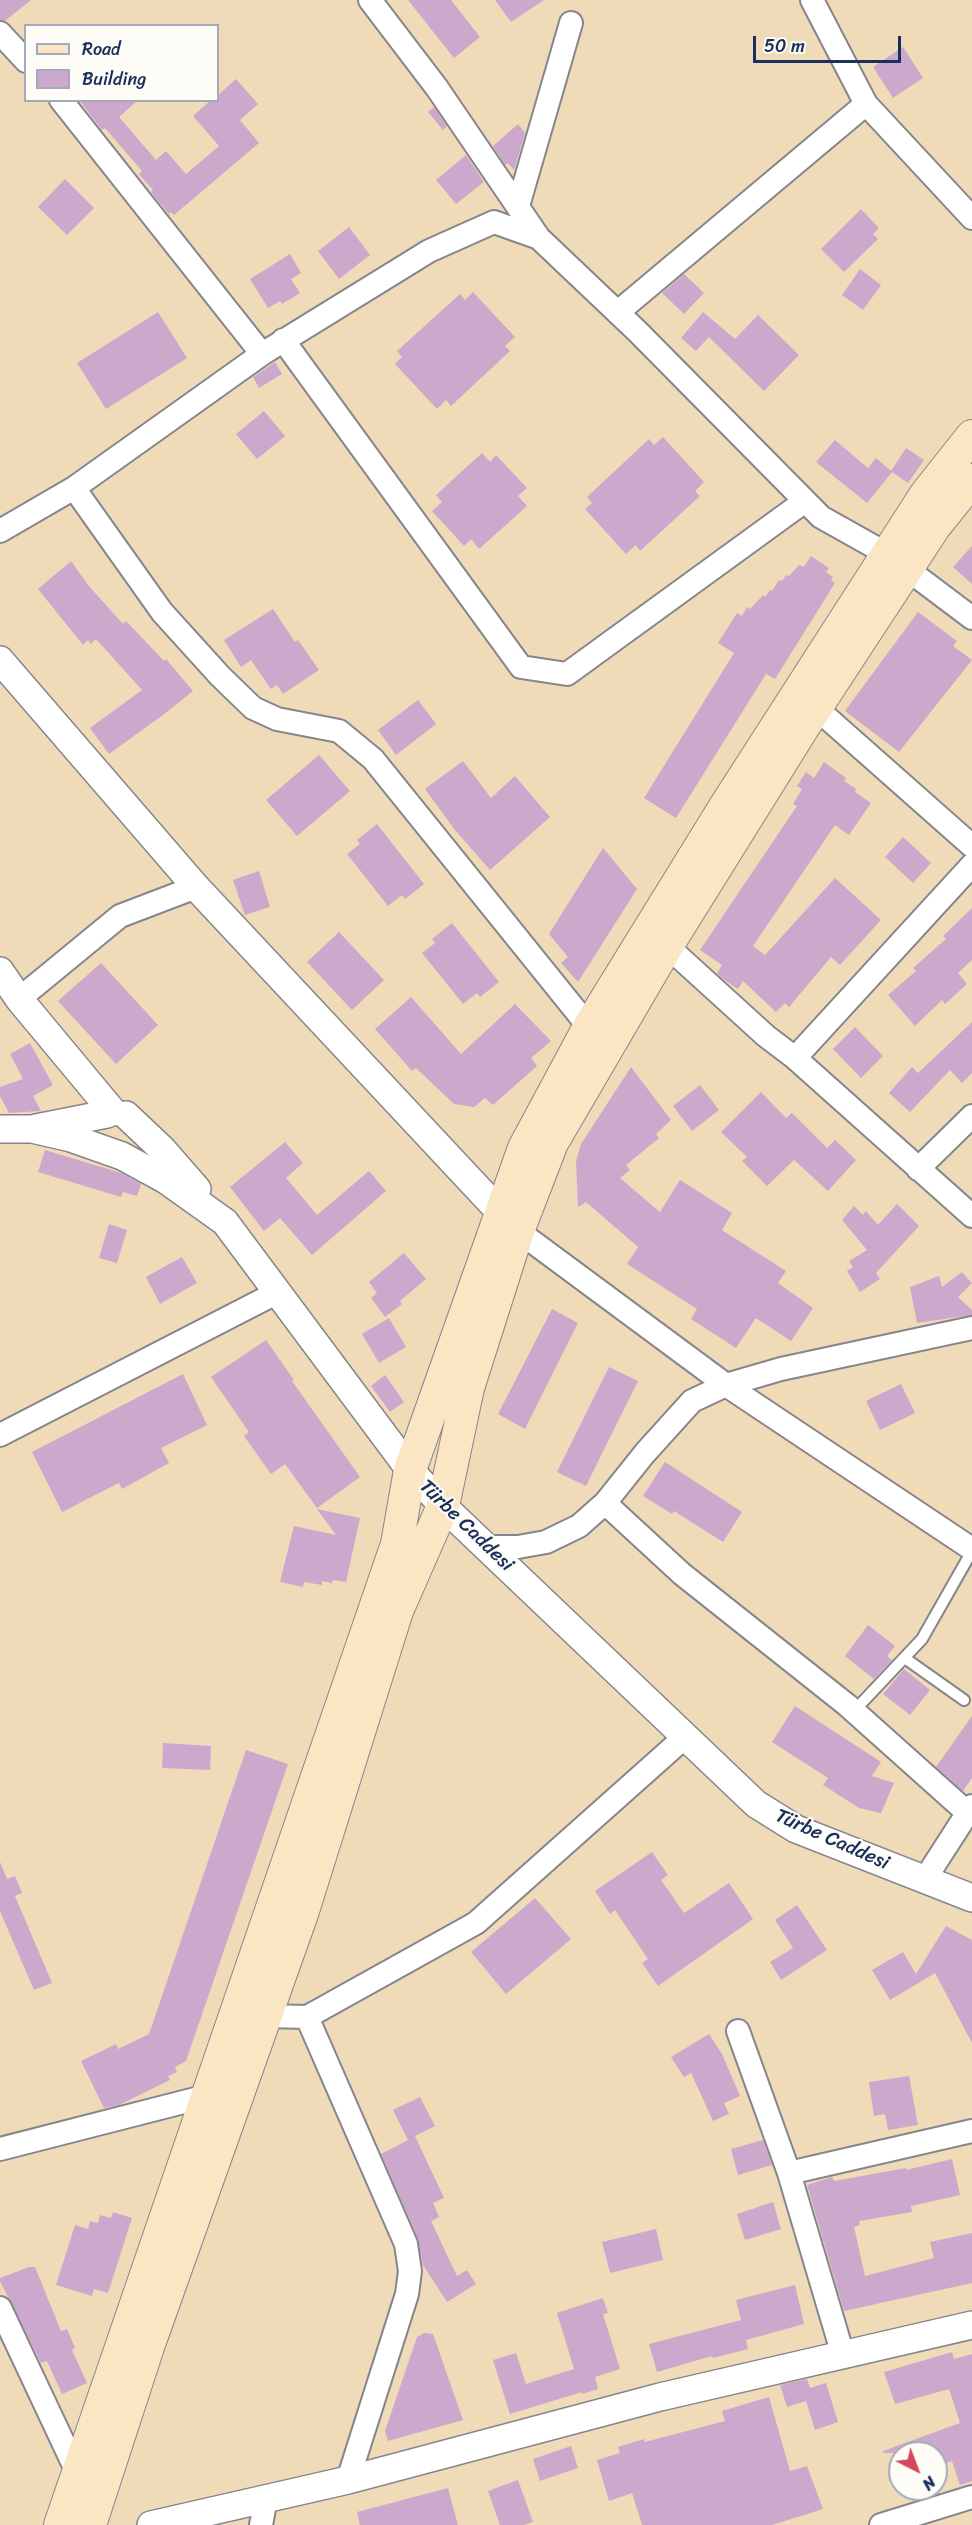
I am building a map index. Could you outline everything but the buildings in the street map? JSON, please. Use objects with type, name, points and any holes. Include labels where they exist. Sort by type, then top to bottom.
[{"type":"main road","points":[[90,2525],[148,2347],[302,1914],[397,1611],[442,1506],[509,1222],[524,1148],[589,1027],[659,936],[816,708],[897,560],[926,494],[972,436]]},
{"type":"main road","points":[[60,2525],[397,1544],[410,1470],[509,1222],[659,936],[897,560],[934,526],[972,480]]},
{"type":"street","points":[[369,0],[436,87],[539,238],[618,312],[821,517],[897,560],[972,618]]},
{"type":"street","points":[[812,0],[866,104],[972,218]]},
{"type":"street","points":[[518,206],[571,23]]},
{"type":"street","points":[[0,33],[24,59]]},
{"type":"street","points":[[63,102],[262,354]]},
{"type":"street","points":[[618,312],[866,104]]},
{"type":"street","points":[[0,531],[74,488],[262,354],[429,251],[494,222],[539,238]]},
{"type":"street","points":[[284,340],[521,667],[567,674],[805,501]]},
{"type":"street","points":[[74,488],[162,612],[220,676],[253,708],[278,719],[339,731],[373,759],[589,1027]]},
{"type":"street","points":[[0,660],[196,887],[509,1222],[726,1385],[972,1550]]},
{"type":"street","points":[[816,708],[972,846]]},
{"type":"street","points":[[795,1058],[972,865]]},
{"type":"street","points":[[19,999],[120,916],[196,887]]},
{"type":"street","points":[[659,936],[766,1036],[795,1058],[972,1216]]},
{"type":"street","points":[[0,971],[19,999],[115,1114],[163,1150],[225,1222]]},
{"type":"street","points":[[32,1129],[115,1114]]},
{"type":"street","points":[[108,1150],[98,1142],[95,1129],[97,1122],[115,1114]]},
{"type":"street","points":[[918,1169],[972,1116]]},
{"type":"street","name":"Türbe Caddesi","points":[[0,1129],[32,1129],[108,1150],[148,1169],[225,1222],[410,1470],[442,1506],[487,1546],[756,1804],[775,1818],[796,1829],[972,1898]]},
{"type":"street","points":[[0,1435],[278,1292]]},
{"type":"street","points":[[487,1546],[518,1547],[546,1542],[579,1526],[605,1503],[645,1453],[692,1401],[726,1385],[781,1369],[972,1328]]},
{"type":"street","points":[[605,1503],[682,1574],[855,1711],[960,1806],[971,1810],[925,1879]]},
{"type":"street","points":[[265,2016],[307,2017],[476,1923],[686,1737]]},
{"type":"street","points":[[307,2017],[406,2244],[410,2271],[406,2294],[348,2480]]},
{"type":"street","points":[[738,2031],[789,2173],[843,2355]]},
{"type":"street","points":[[0,2149],[207,2096]]},
{"type":"street","points":[[789,2173],[972,2131]]},
{"type":"street","points":[[0,2308],[78,2474]]},
{"type":"street","points":[[151,2525],[348,2480],[660,2397],[972,2325]]},
{"type":"street","points":[[881,2525],[972,2497]]},
{"type":"street","points":[[261,2525],[266,2498]]},
{"type":"lane","points":[[855,1711],[922,1640],[972,1550]]},
{"type":"lane","points":[[906,1659],[964,1700]]}]
